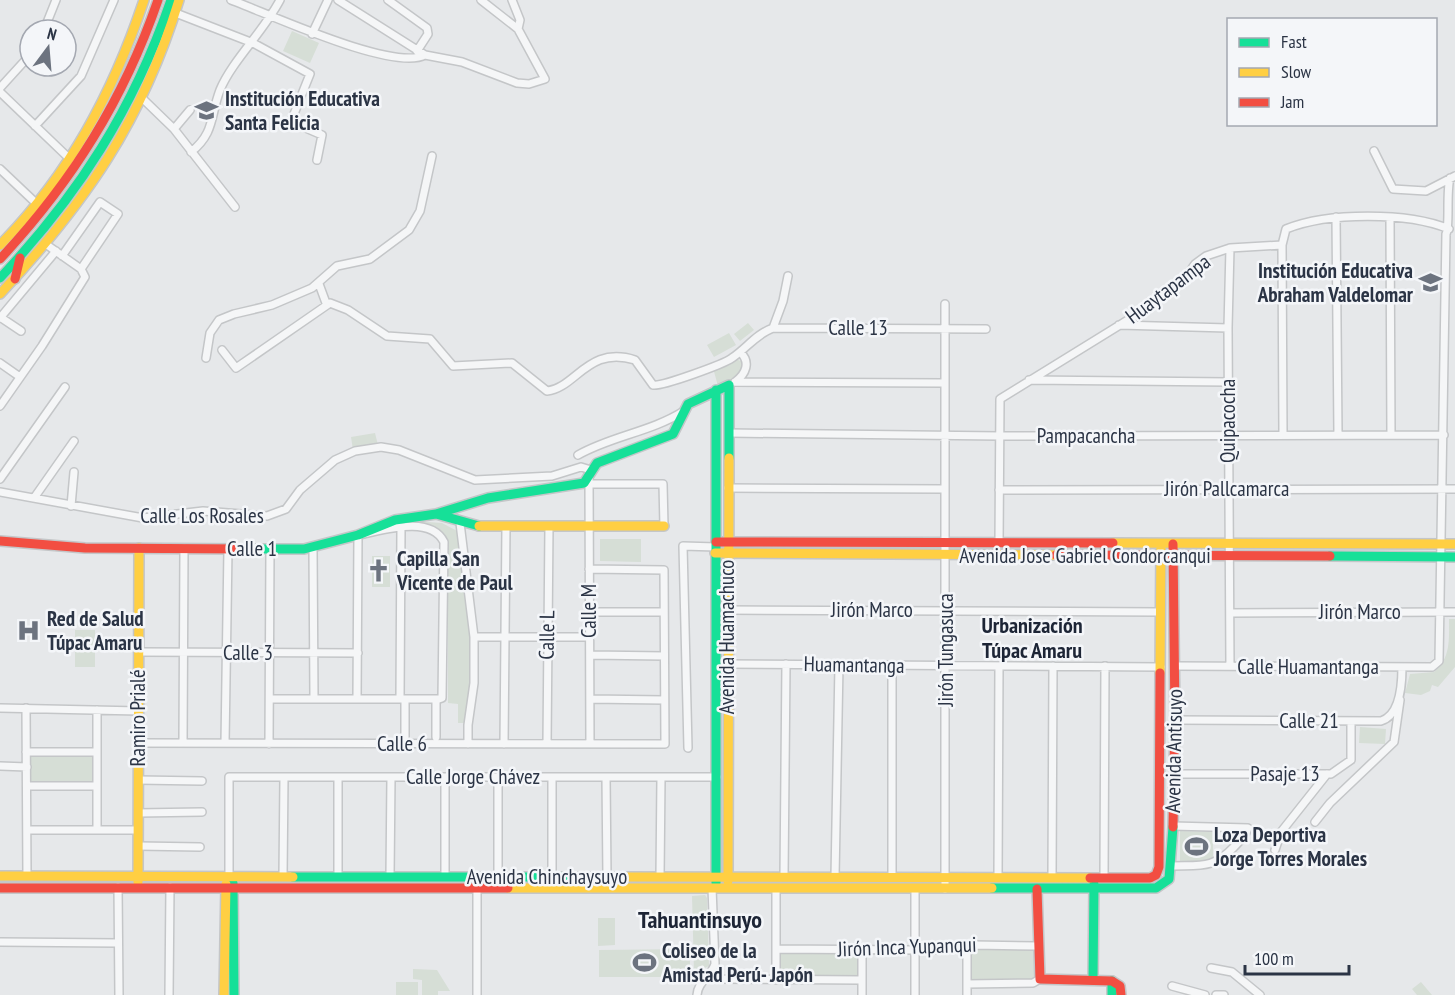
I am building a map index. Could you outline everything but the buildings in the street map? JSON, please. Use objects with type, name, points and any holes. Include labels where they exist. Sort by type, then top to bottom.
[{"type":"main road","points":[[0,244],[38,205],[69,159],[118,68],[144,0]]},
{"type":"main road","points":[[0,258],[53,201],[78,166],[129,74],[158,0]]},
{"type":"main road","points":[[0,294],[47,245],[96,183],[123,140],[143,99],[172,12],[171,0]]},
{"type":"main road","points":[[0,278],[64,208],[107,145],[179,0]]},
{"type":"main road","points":[[38,205],[53,201]]},
{"type":"main road","points":[[15,279],[20,257]]},
{"type":"main road","name":"Calle 1","points":[[0,541],[64,547],[313,548],[358,535],[395,520],[436,514],[488,498],[580,484],[590,477],[602,460],[673,434],[679,426],[684,411],[693,399],[732,383]]},
{"type":"main road","name":"Avenida Huamachuco","points":[[728,888],[727,542],[732,383]]},
{"type":"main road","name":"Avenida Huamachuco","points":[[714,888],[717,777],[716,390]]},
{"type":"main road","name":"Calle 1","points":[[436,514],[460,522],[506,526],[664,526]]},
{"type":"main road","name":"Calle 1","points":[[0,536],[64,547]]},
{"type":"main road","name":"Avenida Jose Gabriel Condorcanqui","points":[[716,547],[727,542],[1455,544]]},
{"type":"main road","name":"Avenida Antisuyo","points":[[1094,877],[1150,878],[1158,872],[1161,544]]},
{"type":"main road","name":"Avenida Antisuyo","points":[[1172,866],[1175,774],[1173,544]]},
{"type":"main road","name":"Avenida Jose Gabriel Condorcanqui","points":[[716,547],[728,553],[946,556],[1455,557]]},
{"type":"main road","name":"Ramiro Prialé","points":[[138,882],[139,548]]},
{"type":"main road","points":[[1094,889],[1156,888],[1169,879],[1172,866]]},
{"type":"main road","name":"Avenida Chinchaysuyo","points":[[0,876],[138,882],[170,887],[1094,889]]},
{"type":"main road","points":[[229,876],[235,887],[234,995]]},
{"type":"main road","points":[[224,995],[224,887],[229,876]]},
{"type":"main road","name":"Avenida Chinchaysuyo","points":[[0,888],[118,886],[138,882],[229,876],[1094,877]]},
{"type":"main road","points":[[1093,981],[1094,877]]},
{"type":"main road","points":[[1037,889],[1040,979],[1112,981],[1120,986],[1121,995]]},
{"type":"main road","points":[[1112,981],[1112,995]]},
{"type":"street","points":[[49,18],[56,0]]},
{"type":"street","points":[[35,126],[81,76],[114,0]]},
{"type":"street","points":[[231,0],[312,34],[407,60],[424,55],[450,58],[517,83],[529,84],[545,79],[518,29],[481,0]]},
{"type":"street","points":[[191,152],[208,137],[220,90],[271,17],[280,0]]},
{"type":"street","points":[[312,34],[328,0]]},
{"type":"street","points":[[338,0],[424,55]]},
{"type":"street","points":[[388,0],[428,28],[428,34],[417,51]]},
{"type":"street","points":[[512,0],[520,20],[518,29]]},
{"type":"street","points":[[172,12],[253,43],[310,74],[292,119],[294,123],[322,135],[316,160]]},
{"type":"street","points":[[18,69],[0,90],[78,166]]},
{"type":"street","points":[[143,99],[174,129],[236,207]]},
{"type":"street","points":[[174,129],[190,110]]},
{"type":"street","points":[[1374,151],[1393,189],[1426,191],[1452,177]]},
{"type":"street","points":[[206,358],[212,328],[219,320],[272,305],[319,284],[337,266],[364,261],[381,252],[414,224],[420,212],[432,156]]},
{"type":"street","points":[[0,169],[38,205]]},
{"type":"street","points":[[1452,177],[1446,204],[1452,228]]},
{"type":"street","points":[[0,406],[20,377],[118,214],[100,202],[59,254],[0,318],[21,332]]},
{"type":"street","points":[[1283,435],[1282,245],[1286,229],[1311,221],[1336,217],[1419,219],[1452,228]]},
{"type":"street","points":[[1336,217],[1338,435]]},
{"type":"street","points":[[1390,219],[1391,435]]},
{"type":"street","points":[[1442,612],[1446,234],[1452,228]]},
{"type":"street","points":[[47,245],[83,272]]},
{"type":"street","name":"Huaytapampa","points":[[1000,436],[1000,399],[1172,289],[1206,256],[1230,248],[1282,245]]},
{"type":"street","name":"Quipacocha","points":[[1230,248],[1228,328],[1230,666]]},
{"type":"street","points":[[326,303],[348,310],[387,336],[430,339],[453,366],[512,363],[547,391],[556,388],[585,366],[599,360],[635,360],[653,385],[660,387],[725,362],[760,334],[773,328],[783,301],[788,276]]},
{"type":"street","points":[[319,284],[326,303]]},
{"type":"street","points":[[222,350],[236,368],[326,303]]},
{"type":"street","name":"Jirón Tungasuca","points":[[945,304],[945,889]]},
{"type":"street","points":[[1119,325],[1228,328]]},
{"type":"street","name":"Calle 13","points":[[773,328],[986,329]]},
{"type":"street","points":[[732,383],[743,375],[746,367],[746,359],[740,352]]},
{"type":"street","points":[[0,363],[20,377]]},
{"type":"street","points":[[1028,380],[1228,382]]},
{"type":"street","points":[[732,383],[944,382]]},
{"type":"street","points":[[0,479],[65,387]]},
{"type":"street","points":[[578,455],[602,444],[664,423],[684,411]]},
{"type":"street","name":"Pampacancha","points":[[729,433],[1000,436],[1444,435]]},
{"type":"street","points":[[999,544],[1000,436]]},
{"type":"street","points":[[34,498],[74,441]]},
{"type":"street","name":"Calle Los Rosales","points":[[0,492],[143,518],[203,511],[275,515],[286,509],[300,490],[335,460],[355,451],[381,447],[392,448],[468,479],[483,481],[552,476],[581,467],[590,477],[663,484],[664,526]]},
{"type":"street","points":[[71,506],[74,472]]},
{"type":"street","name":"Calle M","points":[[590,477],[590,744]]},
{"type":"street","points":[[728,488],[944,489]]},
{"type":"street","name":"Jirón Pallcamarca","points":[[999,490],[1455,489]]},
{"type":"street","points":[[460,522],[474,637],[474,683],[468,722],[468,744]]},
{"type":"street","points":[[504,744],[506,526]]},
{"type":"street","name":"Calle L","points":[[547,744],[549,526]]},
{"type":"street","points":[[401,528],[402,699],[405,737]]},
{"type":"street","points":[[357,699],[358,535],[401,528],[427,529],[438,534],[444,542],[436,737]]},
{"type":"street","points":[[688,748],[683,546],[716,547]]},
{"type":"street","points":[[183,743],[184,548]]},
{"type":"street","points":[[313,548],[314,699]]},
{"type":"street","points":[[225,743],[228,549]]},
{"type":"street","points":[[269,744],[270,549]]},
{"type":"street","points":[[589,569],[664,570],[664,700],[590,699]]},
{"type":"street","name":"Jirón Marco","points":[[727,610],[1161,612]]},
{"type":"street","points":[[589,612],[664,612]]},
{"type":"street","name":"Calle Huamantanga","points":[[1174,666],[1432,667],[1439,661],[1442,612]]},
{"type":"street","name":"Jirón Marco","points":[[1230,613],[1455,612]]},
{"type":"street","points":[[474,637],[590,638]]},
{"type":"street","name":"Calle 3","points":[[139,652],[358,653]]},
{"type":"street","points":[[590,656],[664,656]]},
{"type":"street","name":"Huamantanga","points":[[727,664],[1161,667]]},
{"type":"street","points":[[784,877],[786,664]]},
{"type":"street","points":[[835,877],[839,665]]},
{"type":"street","points":[[892,666],[892,876]]},
{"type":"street","points":[[998,877],[999,666]]},
{"type":"street","points":[[1052,878],[1053,666]]},
{"type":"street","points":[[1104,878],[1105,666]]},
{"type":"street","name":"Calle 21","points":[[1175,720],[1386,720],[1400,694],[1402,667]]},
{"type":"street","points":[[1315,822],[1330,803],[1394,742],[1400,694]]},
{"type":"street","points":[[270,699],[439,698]]},
{"type":"street","name":"Calle 6","points":[[138,743],[665,744],[664,700]]},
{"type":"street","points":[[0,708],[139,711]]},
{"type":"street","points":[[26,708],[27,876]]},
{"type":"street","points":[[97,710],[97,830]]},
{"type":"street","name":"Pasaje 13","points":[[1175,774],[1327,774],[1336,772],[1351,760],[1351,721]]},
{"type":"street","points":[[27,752],[97,752]]},
{"type":"street","points":[[0,766],[27,766]]},
{"type":"street","points":[[1275,850],[1281,832],[1327,774]]},
{"type":"street","name":"Calle Jorge Chávez","points":[[229,876],[229,777],[717,777]]},
{"type":"street","points":[[283,876],[284,777]]},
{"type":"street","points":[[338,777],[338,876]]},
{"type":"street","points":[[390,876],[391,777]]},
{"type":"street","points":[[445,777],[445,877]]},
{"type":"street","points":[[498,777],[498,877]]},
{"type":"street","points":[[552,777],[552,888]]},
{"type":"street","points":[[606,777],[607,877]]},
{"type":"street","points":[[660,877],[661,777]]},
{"type":"street","points":[[138,780],[202,781]]},
{"type":"street","points":[[27,786],[97,786]]},
{"type":"street","points":[[138,813],[202,812]]},
{"type":"street","points":[[1172,866],[1208,865],[1219,862],[1248,831],[1246,826],[1173,826]]},
{"type":"street","points":[[27,830],[138,830]]},
{"type":"street","points":[[138,846],[200,847]]},
{"type":"street","points":[[477,877],[477,995]]},
{"type":"street","points":[[118,886],[118,995]]},
{"type":"street","points":[[169,995],[170,887]]},
{"type":"street","points":[[697,995],[699,985],[712,973],[715,964],[714,888]]},
{"type":"street","points":[[776,888],[776,980]]},
{"type":"street","points":[[915,889],[915,995]]},
{"type":"street","points":[[0,942],[118,943]]},
{"type":"street","name":"Jirón Inca Yupanqui","points":[[776,949],[862,951],[967,948],[973,945],[1038,946]]},
{"type":"street","points":[[967,948],[967,995]]},
{"type":"street","points":[[862,951],[862,995]]},
{"type":"street","points":[[1211,968],[1232,972],[1260,995]]},
{"type":"street","name":"Jirón Inca Yupanqui","points":[[712,973],[719,979],[861,981]]},
{"type":"street","name":"Jirón Inca Yupanqui","points":[[967,984],[1033,983],[1040,979]]},
{"type":"street","points":[[1172,986],[1205,995]]},
{"type":"shaded area","points":[[292,31],[319,43],[310,63],[283,51]]},
{"type":"shaded area","points":[[748,323],[754,330],[740,341],[734,334]]},
{"type":"shaded area","points":[[729,333],[736,345],[714,357],[707,345]]},
{"type":"shaded area","points":[[736,359],[743,362],[740,371],[730,380],[718,386],[713,368],[725,366]]},
{"type":"shaded area","points":[[375,433],[378,445],[353,450],[351,437]]},
{"type":"shaded area","points":[[414,521],[442,523],[459,532],[465,574],[471,658],[469,707],[464,723],[458,723],[458,704],[448,703],[448,542],[444,534],[434,528],[414,524]]},
{"type":"shaded area","points":[[600,539],[641,539],[641,562],[600,561]]},
{"type":"shaded area","points":[[372,556],[390,556],[390,587],[372,587]]},
{"type":"shaded area","points":[[1449,619],[1455,619],[1455,667],[1438,687],[1432,685],[1430,691],[1421,695],[1405,693],[1410,674],[1434,672],[1444,661],[1448,648]]},
{"type":"shaded area","points":[[75,630],[95,630],[95,667],[75,667]]},
{"type":"shaded area","points":[[1360,727],[1386,729],[1385,744],[1359,743]]},
{"type":"shaded area","points":[[31,754],[94,755],[94,784],[31,783]]},
{"type":"shaded area","name":"Loza Deportiva Jorge Torres Morales","points":[[1180,831],[1213,832],[1213,862],[1180,861]]},
{"type":"shaded area","points":[[705,895],[707,898],[709,966],[694,973],[692,896]]},
{"type":"shaded area","points":[[598,918],[615,918],[615,945],[598,946]]},
{"type":"shaded area","points":[[970,948],[1035,948],[1035,982],[970,982]]},
{"type":"shaded area","name":"Coliseo de la Amistad Perú- Japón","points":[[690,949],[690,977],[599,977],[599,950]]},
{"type":"shaded area","points":[[778,951],[860,952],[860,979],[778,978]]},
{"type":"shaded area","points":[[413,969],[437,970],[450,991],[438,991],[438,995],[422,995],[422,980],[413,979]]},
{"type":"shaded area","points":[[396,982],[418,982],[418,995],[396,995]]},
{"type":"shaded area","points":[[1421,982],[1432,995],[1417,995],[1412,989]]},
{"type":"traffic: fast","points":[[0,278],[55,215],[101,149],[139,78],[171,0]]},
{"type":"traffic: fast","points":[[436,514],[488,498],[584,483],[597,463],[673,434],[688,404],[729,385],[729,458]]},
{"type":"traffic: fast","points":[[716,390],[716,883]]},
{"type":"traffic: fast","points":[[247,549],[304,549],[358,535],[395,520],[436,514],[479,526]]},
{"type":"traffic: fast","points":[[1330,556],[1455,557]]},
{"type":"traffic: fast","points":[[992,888],[1156,888],[1169,879],[1173,827]]},
{"type":"traffic: fast","points":[[293,877],[622,877]]},
{"type":"traffic: fast","points":[[233,883],[234,995]]},
{"type":"traffic: fast","points":[[1093,980],[1094,884]]},
{"type":"traffic: fast","points":[[1112,981],[1112,995]]},
{"type":"traffic: slow","points":[[0,245],[47,190],[86,131],[118,68],[144,0]]},
{"type":"traffic: slow","points":[[0,294],[59,226],[108,158],[148,84],[179,0]]},
{"type":"traffic: slow","points":[[728,881],[729,458]]},
{"type":"traffic: slow","points":[[479,526],[664,526]]},
{"type":"traffic: slow","points":[[1113,543],[1455,544]]},
{"type":"traffic: slow","points":[[1160,673],[1161,544]]},
{"type":"traffic: slow","points":[[138,882],[139,548]]},
{"type":"traffic: slow","points":[[715,553],[1056,555]]},
{"type":"traffic: slow","points":[[0,876],[293,877]]},
{"type":"traffic: slow","points":[[622,877],[1090,878]]},
{"type":"traffic: slow","points":[[224,995],[226,884]]},
{"type":"traffic: slow","points":[[508,888],[992,888]]},
{"type":"traffic: jam","points":[[0,259],[50,200],[93,138],[129,71],[158,0]]},
{"type":"traffic: jam","points":[[15,279],[20,258]]},
{"type":"traffic: jam","points":[[0,541],[85,548],[247,549]]},
{"type":"traffic: jam","points":[[716,542],[1113,543]]},
{"type":"traffic: jam","points":[[1173,544],[1175,720],[1173,827]]},
{"type":"traffic: jam","points":[[1056,555],[1330,556]]},
{"type":"traffic: jam","points":[[1090,878],[1150,878],[1156,875],[1159,867],[1160,673]]},
{"type":"traffic: jam","points":[[0,888],[508,888]]},
{"type":"traffic: jam","points":[[1037,889],[1040,979],[1112,981],[1120,986],[1121,995]]},
{"type":"place","name":"Institución Educativa Santa Felicia","points":[[207,111]]},
{"type":"place","name":"Institución Educativa Abraham Valdelomar","points":[[1431,283]]},
{"type":"place","name":"Capilla San Vicente de Paul","points":[[379,571]]},
{"type":"place","name":"Red de Salud Túpac Amaru","points":[[29,631]]},
{"type":"place","name":"Loza Deportiva Jorge Torres Morales","points":[[1196,847]]},
{"type":"place","name":"Coliseo de la Amistad Perú- Japón","points":[[644,963]]},
{"type":"district","name":"Urbanización Túpac Amaru","points":[[1032,638]]},
{"type":"district","name":"Tahuantinsuyo","points":[[700,920]]}]
